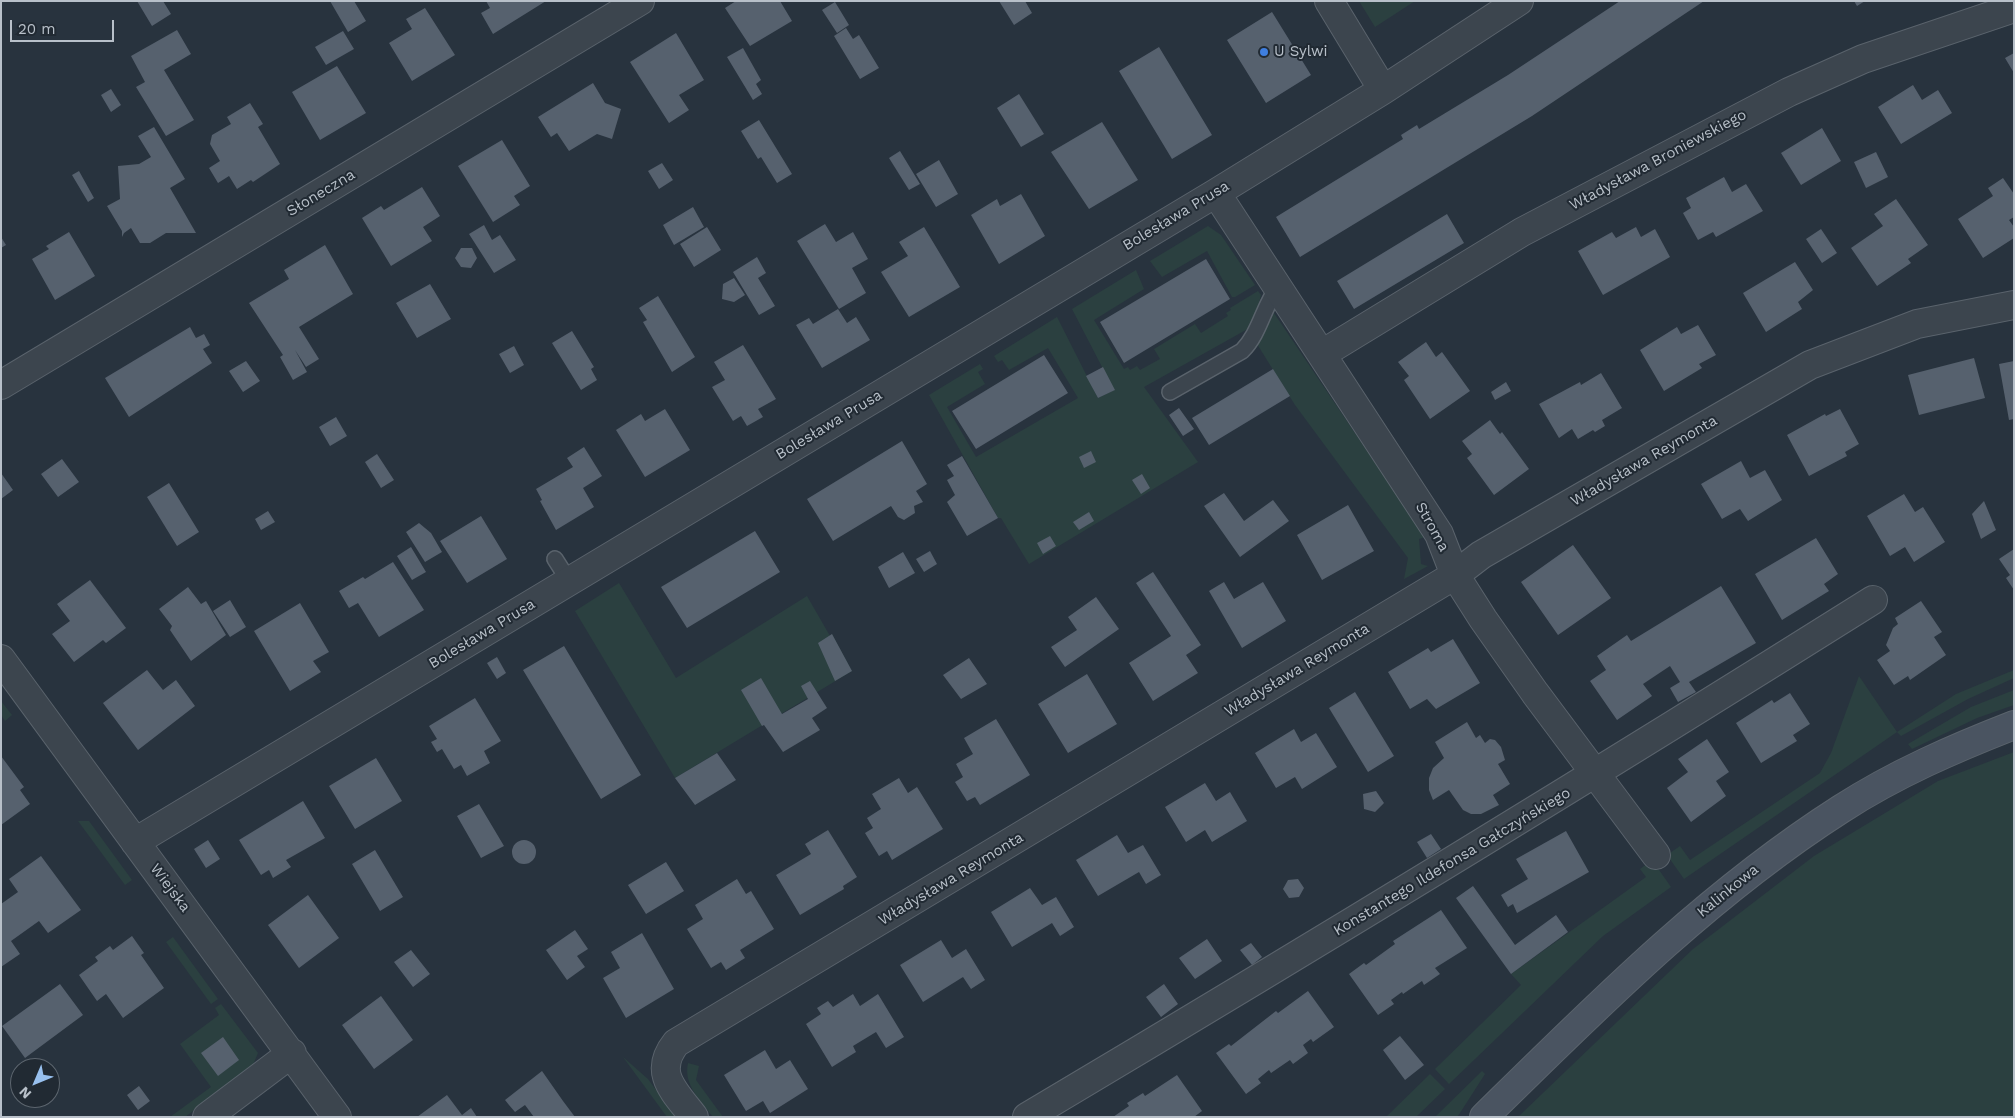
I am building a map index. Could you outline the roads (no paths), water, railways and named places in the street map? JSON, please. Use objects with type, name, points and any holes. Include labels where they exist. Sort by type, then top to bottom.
[{"type":"street","name":"Słoneczna","points":[[1,385],[640,1]]},
{"type":"street","points":[[1329,1],[1383,90]]},
{"type":"street","name":"Bolesława Prusa","points":[[136,842],[562,570],[1216,193],[1383,90],[1519,1]]},
{"type":"street","name":"Władysława Broniewskiego","points":[[1322,354],[1522,232],[1789,92],[1863,59],[2014,8]]},
{"type":"street","name":"Stroma","points":[[1216,193],[1439,534],[1455,575],[1535,693],[1656,855]]},
{"type":"street","name":"Władysława Reymonta","points":[[694,1117],[667,1078],[665,1063],[668,1053],[676,1043],[1455,575],[1482,555],[1810,365],[1917,324],[2014,305]]},
{"type":"street","name":"Konstantego Ildefonsa Gałczyńskiego","points":[[1027,1117],[1316,946],[1596,775],[1873,600]]},
{"type":"street","name":"Wiejska","points":[[1,659],[292,1053],[337,1117]]},
{"type":"street","name":"Kalinkowa","points":[[1484,1117],[1632,975],[1703,911],[1768,858],[1842,808],[1888,782],[1954,749],[2014,725]]},
{"type":"street","points":[[207,1117],[292,1053]]},
{"type":"lane","points":[[1170,392],[1242,351],[1250,343],[1269,300],[1278,287]]},
{"type":"place","name":"U Sylwi","points":[[1264,52]]}]
